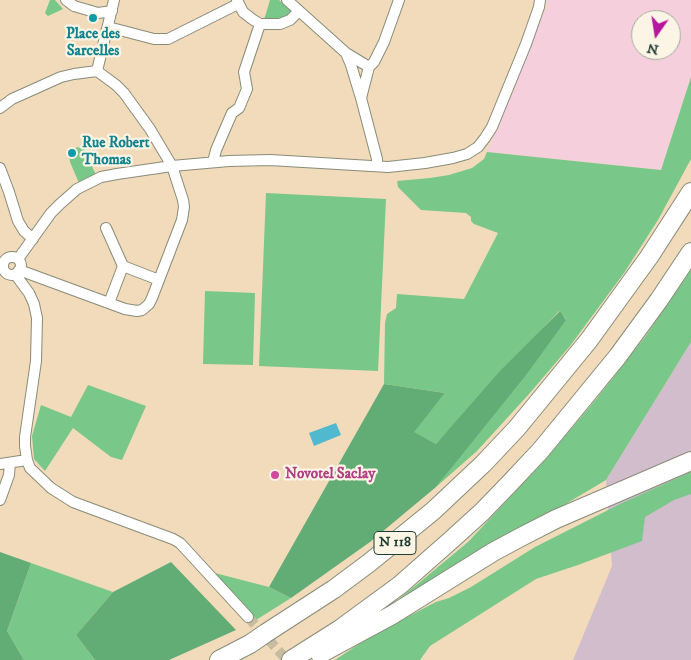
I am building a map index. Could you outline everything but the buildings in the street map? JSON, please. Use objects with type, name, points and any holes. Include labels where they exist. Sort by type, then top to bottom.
[{"type":"highway","name":"N 118","points":[[218,660],[258,638],[334,590],[405,535],[483,464],[523,421],[589,340],[649,257],[691,192]]},
{"type":"highway","name":"N 118","points":[[291,660],[340,629],[400,585],[493,500],[546,443],[618,356],[660,300],[691,252]]},
{"type":"highway","points":[[309,660],[392,615],[493,552],[519,538],[556,519],[691,461]]},
{"type":"street","points":[[66,0],[74,6],[98,13],[112,11]]},
{"type":"street","points":[[97,71],[114,0]]},
{"type":"street","points":[[287,0],[346,54],[369,67]]},
{"type":"street","points":[[361,98],[369,67],[374,62],[384,42],[399,0]]},
{"type":"street","points":[[18,259],[51,213],[64,199],[77,189],[101,177],[172,166],[214,162],[270,160],[377,166],[425,163],[467,154],[478,147],[492,127],[526,44],[540,0]]},
{"type":"street","points":[[108,27],[154,39],[168,39],[238,2],[243,12],[260,24],[280,24],[290,20],[299,11]]},
{"type":"street","points":[[214,162],[216,150],[232,113],[239,108],[247,90],[244,72],[260,24]]},
{"type":"street","points":[[346,54],[361,98],[377,159],[377,166]]},
{"type":"street","points":[[0,108],[12,99],[61,78],[97,71],[108,78],[124,93],[150,129],[172,166],[183,200],[184,213],[182,220],[149,304],[142,310],[132,311],[17,272],[9,274],[2,265],[5,260],[10,257],[18,259],[21,264],[17,272]]},
{"type":"street","points":[[0,168],[18,220],[24,231],[33,239]]},
{"type":"street","points":[[106,228],[124,266],[159,280]]},
{"type":"street","points":[[109,303],[124,266]]},
{"type":"street","points":[[17,272],[34,304],[37,318],[36,361],[25,437],[27,460],[34,472],[51,488],[73,502],[180,543],[248,617]]},
{"type":"street","points":[[0,500],[9,475],[5,464],[27,460]]},
{"type":"shaded area","points":[[546,0],[691,0],[691,77],[661,170],[487,152],[547,5]]},
{"type":"shaded area","points":[[691,342],[691,660],[573,660],[612,566],[606,480]]},
{"type":"green space","points":[[50,0],[55,0],[63,9],[48,16],[45,13]]},
{"type":"green space","points":[[270,0],[279,0],[294,12],[283,20],[264,20]]},
{"type":"green space","points":[[691,77],[691,159],[658,220],[624,273],[570,346],[477,451],[436,487],[566,319],[559,311],[436,444],[413,432],[445,393],[384,384],[385,323],[387,314],[396,308],[397,294],[464,299],[498,233],[474,224],[471,221],[471,217],[466,213],[421,210],[398,187],[397,181],[449,175],[472,168],[484,159],[487,152],[661,170]]},
{"type":"green space","points":[[77,147],[84,149],[96,175],[79,183],[70,162],[69,153]]},
{"type":"green space","points":[[266,193],[386,199],[378,371],[259,366]]},
{"type":"green space","points":[[691,270],[691,342],[606,480],[399,601],[400,598],[468,542],[545,460],[645,337]]},
{"type":"green space","points":[[205,291],[255,293],[253,365],[203,364]]},
{"type":"green space","points":[[560,311],[566,320],[526,375],[436,487],[370,542],[291,598],[269,587],[384,384],[445,393],[414,432],[436,444],[500,371]]},
{"type":"green space","points":[[88,385],[146,406],[122,460],[111,457],[73,428],[45,471],[34,459],[32,436],[41,405],[71,417]]},
{"type":"green space","points":[[691,472],[691,494],[674,500],[645,517],[642,541],[536,579],[430,646],[420,660],[335,660],[374,634],[436,602],[471,587],[535,547],[622,503]]},
{"type":"green space","points":[[0,552],[31,563],[7,631],[24,660],[0,660]]},
{"type":"green space","points":[[171,562],[236,630],[169,660],[95,660],[76,635],[113,592]]},
{"type":"green space","points":[[31,563],[113,592],[76,635],[95,660],[24,660],[7,631]]},
{"type":"green space","points":[[211,572],[269,587],[291,598],[256,620]]},
{"type":"water","points":[[336,423],[341,435],[314,446],[309,433]]},
{"type":"tunnel","points":[[248,617],[287,660]]},
{"type":"place","name":"Place des Sarcelles","points":[[93,18]]},
{"type":"place","name":"Rue Robert Thomas","points":[[72,153]]},
{"type":"place","name":"Novotel Saclay","points":[[275,475]]}]
